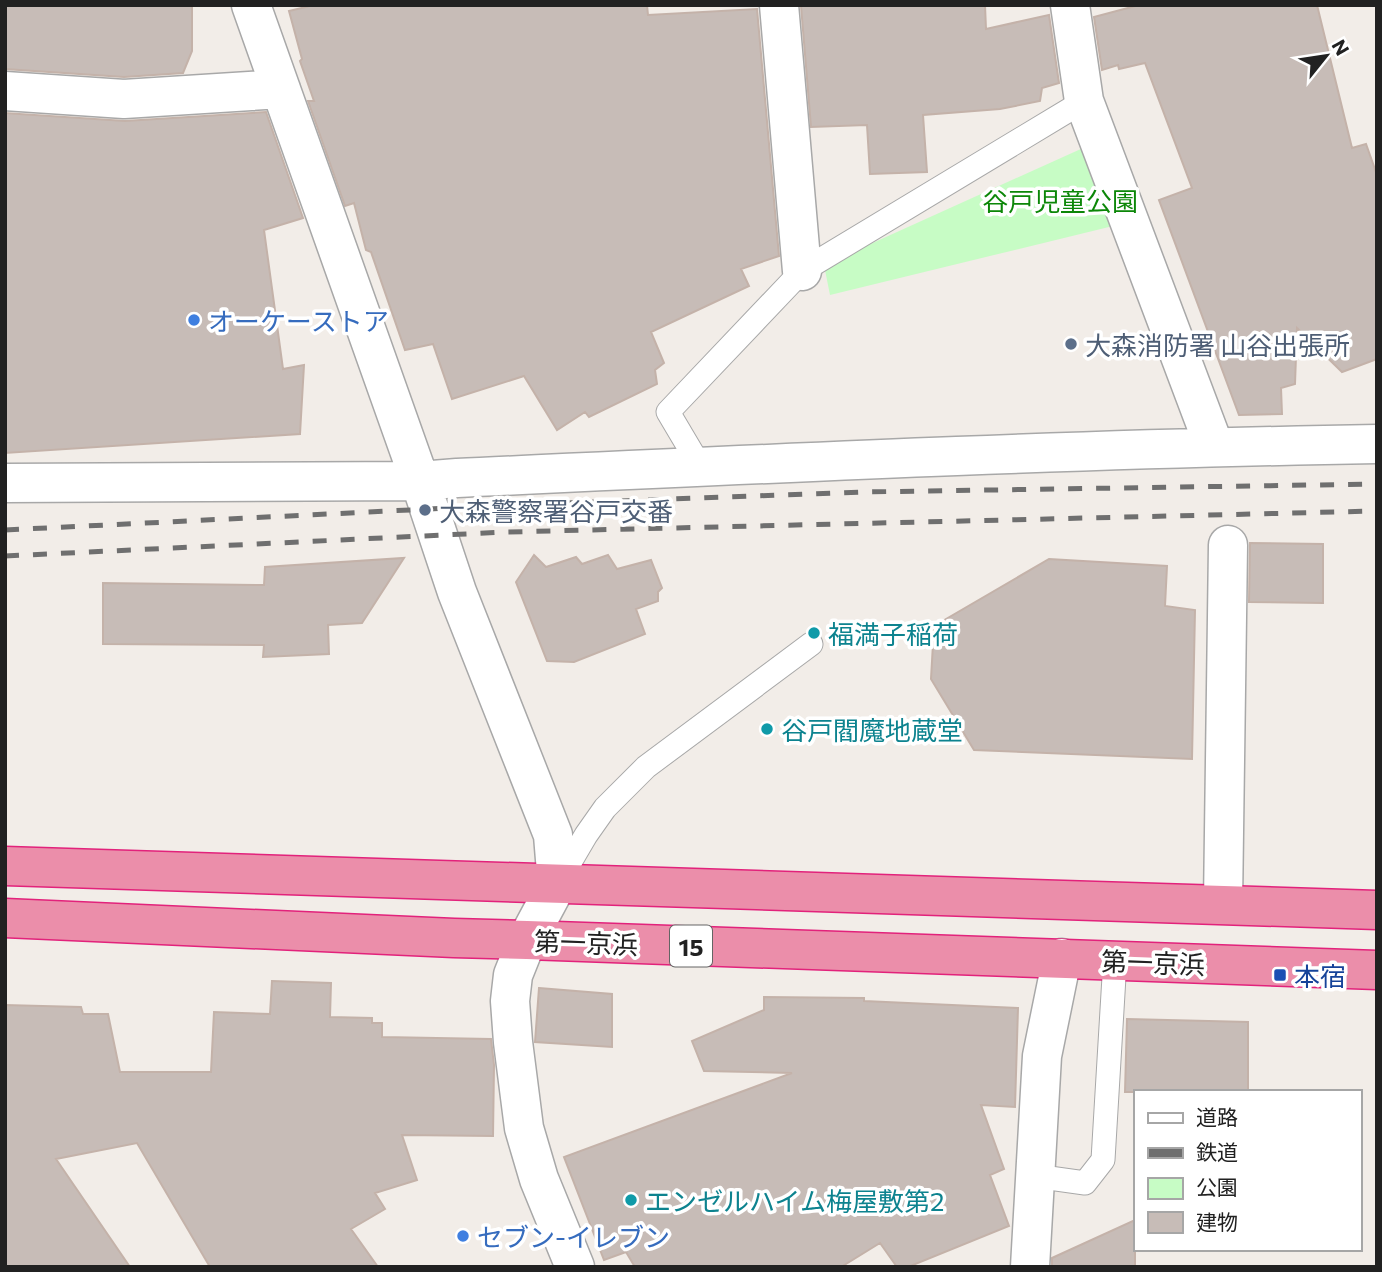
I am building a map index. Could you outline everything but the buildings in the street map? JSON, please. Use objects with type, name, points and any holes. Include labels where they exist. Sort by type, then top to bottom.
[{"type":"highway","name":"15","points":[[5,866],[1377,910]]},
{"type":"highway","name":"第一京浜","points":[[5,918],[454,939],[1377,970]]},
{"type":"street","points":[[251,5],[457,592],[553,835],[557,884],[527,940],[513,975],[510,1001],[524,1128],[539,1179],[575,1267]]},
{"type":"street","points":[[779,5],[802,271]]},
{"type":"street","points":[[1070,5],[1084,101],[1214,446]]},
{"type":"street","points":[[5,91],[124,99],[281,89]]},
{"type":"street","points":[[5,483],[420,481],[700,466],[1214,446],[1377,444]]},
{"type":"street","points":[[1223,904],[1228,545]]},
{"type":"street","points":[[1030,1267],[1042,1056],[1062,958]]},
{"type":"lane","points":[[700,466],[668,412],[802,271],[1084,101]]},
{"type":"lane","points":[[557,884],[605,808],[646,767],[811,644]]},
{"type":"lane","points":[[1035,1176],[1085,1183],[1103,1160],[1115,960]]},
{"type":"green space","name":"谷戸児童公園","points":[[1083,148],[1113,226],[830,295],[824,265]]},
{"type":"railway","points":[[5,530],[510,505],[862,492],[1377,484]]},
{"type":"railway","points":[[5,556],[507,532],[1377,511]]},
{"type":"place","name":"オーケーストア","points":[[194,320]]},
{"type":"place","name":"大森消防署 山谷出張所","points":[[1071,344]]},
{"type":"place","name":"大森警察署谷戸交番","points":[[425,510]]},
{"type":"place","name":"福満子稲荷","points":[[814,633]]},
{"type":"place","name":"谷戸閻魔地蔵堂","points":[[767,729]]},
{"type":"place","name":"本宿","points":[[1280,975]]},
{"type":"place","name":"エンゼルハイム梅屋敷第2","points":[[631,1200]]},
{"type":"place","name":"セブン-イレブン","points":[[463,1236]]}]
